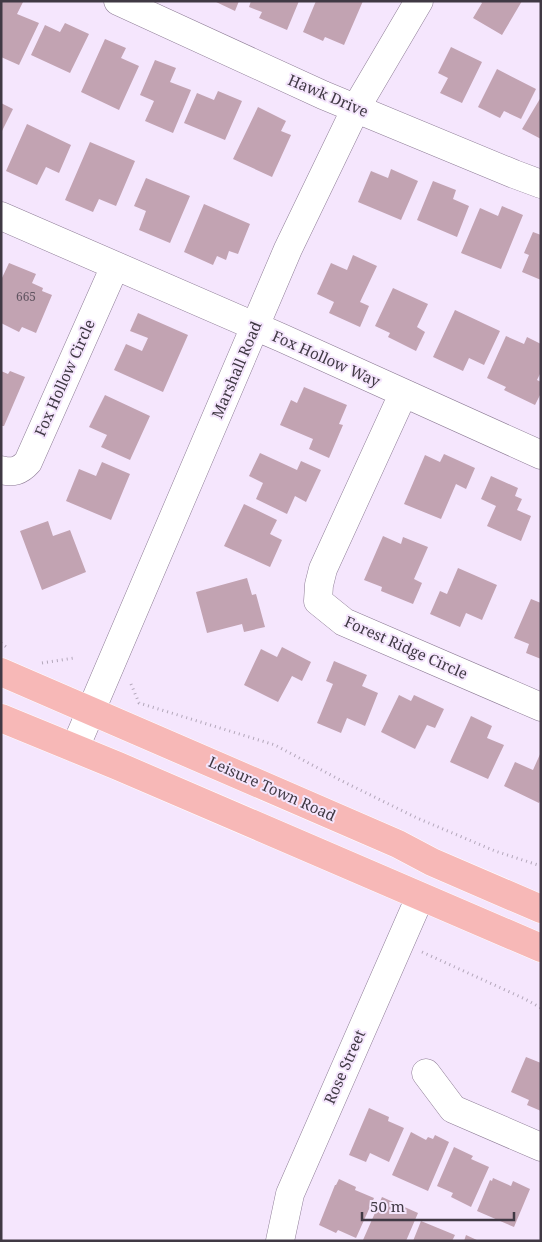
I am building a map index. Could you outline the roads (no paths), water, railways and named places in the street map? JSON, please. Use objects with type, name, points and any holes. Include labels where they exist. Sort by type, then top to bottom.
[{"type":"main road","name":"Leisure Town Road","points":[[9,662],[90,710],[398,844],[432,862],[541,909]]},
{"type":"main road","points":[[1,718],[541,948]]},
{"type":"street","name":"Hawk Drive","points":[[118,1],[148,7],[323,95],[541,184]]},
{"type":"street","name":"Marshall Road","points":[[74,748],[288,249],[356,108],[418,1]]},
{"type":"street","name":"Fox Hollow Way","points":[[1,216],[541,455]]},
{"type":"street","name":"Fox Hollow Circle","points":[[1,470],[14,472],[22,469],[28,462],[115,266]]},
{"type":"street","name":"Forest Ridge Circle","points":[[403,394],[323,569],[319,584],[318,601],[344,622],[541,707]]},
{"type":"street","name":"Rose Street","points":[[280,1241],[290,1194],[420,897]]},
{"type":"street","points":[[426,1073],[453,1109],[541,1147]]}]
